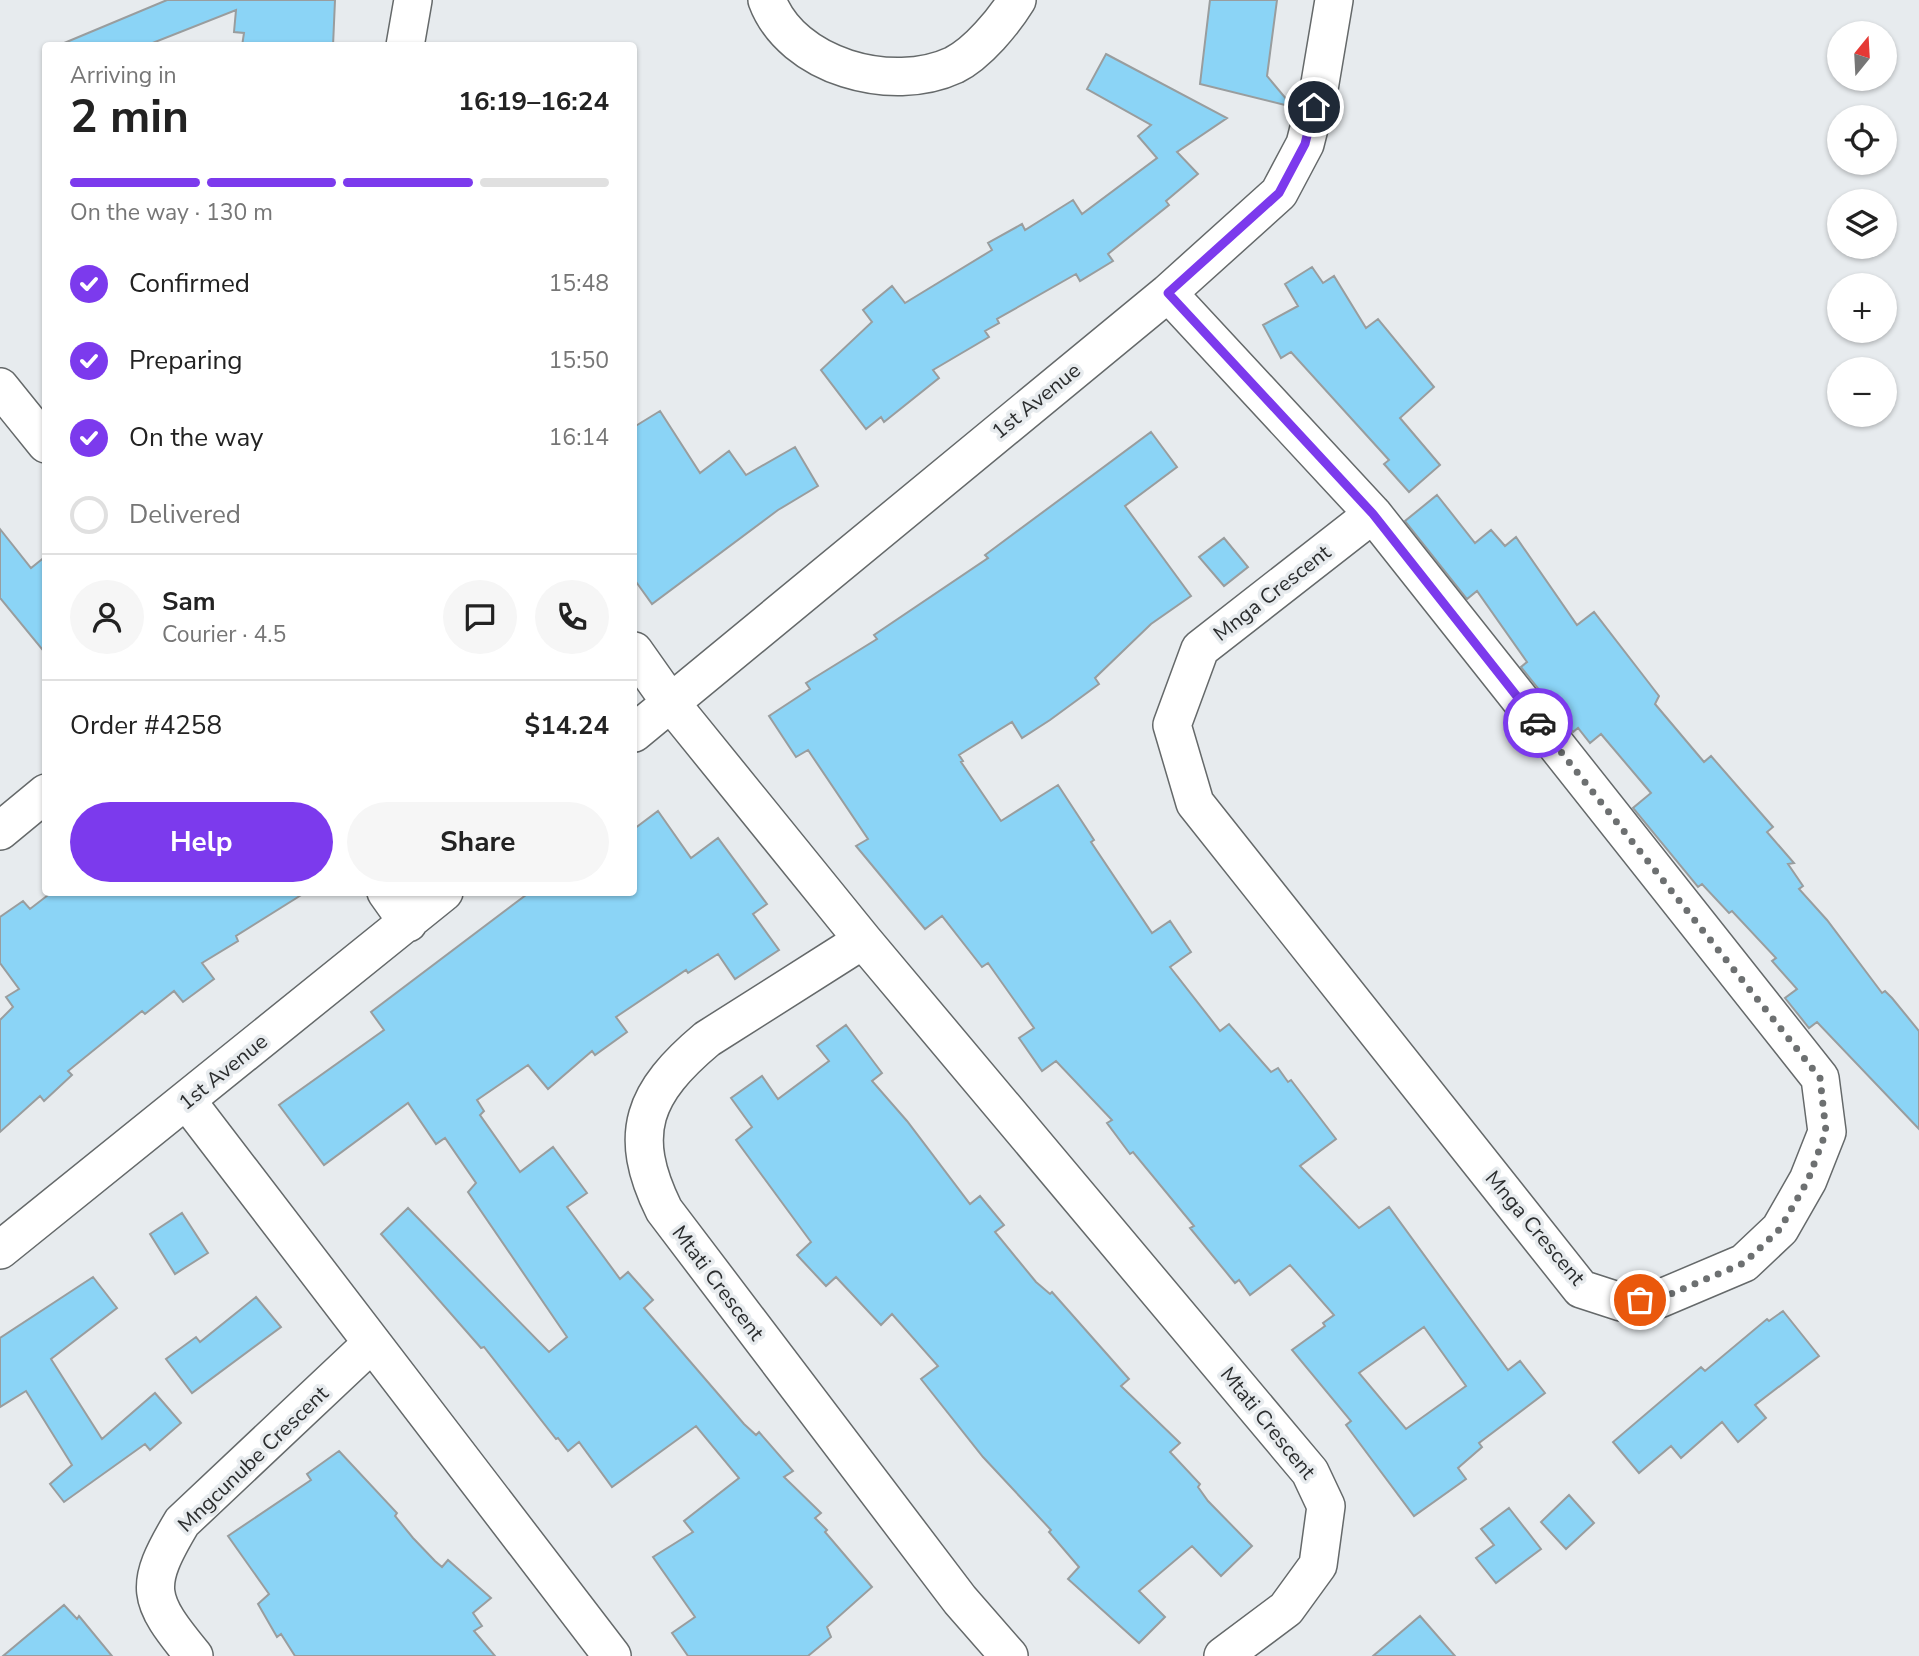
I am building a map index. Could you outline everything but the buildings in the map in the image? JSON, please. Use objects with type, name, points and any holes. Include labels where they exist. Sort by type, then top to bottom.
[{"type":"street","points":[[406,42],[413,0]]},
{"type":"street","points":[[766,0],[772,15],[807,50],[844,69],[875,75],[918,74],[955,64],[1002,24],[1017,0]]},
{"type":"street","name":"1st Avenue","points":[[637,730],[1168,293],[1279,193],[1297,163],[1319,89],[1334,0]]},
{"type":"street","name":"Mnga Crescent","points":[[1168,293],[1373,514],[1820,1078],[1826,1132],[1808,1180],[1780,1229],[1744,1263],[1659,1299],[1621,1302],[1581,1289],[1195,803],[1172,725],[1200,649],[1373,514]]},
{"type":"street","points":[[0,387],[42,439]]},
{"type":"street","name":"Mtati Crescent","points":[[637,656],[670,702],[863,940],[1310,1472],[1320,1489],[1326,1506],[1318,1565],[1286,1609],[1223,1656]]},
{"type":"street","points":[[0,831],[42,796]]},
{"type":"street","points":[[389,896],[408,923]]},
{"type":"street","name":"1st Avenue","points":[[0,1250],[439,896]]},
{"type":"street","name":"Mtati Crescent","points":[[863,940],[707,1039],[684,1058],[667,1077],[653,1103],[642,1133],[642,1154],[649,1181],[664,1210],[952,1589],[1009,1656]]},
{"type":"street","points":[[187,1101],[371,1345],[612,1656]]},
{"type":"street","name":"Mngcunube Crescent","points":[[194,1656],[165,1620],[153,1594],[156,1573],[164,1551],[182,1522],[371,1345]]},
{"type":"way so far","points":[[1538,723],[1820,1078],[1826,1132],[1808,1180],[1780,1229],[1744,1263],[1659,1299],[1640,1300]]},
{"type":"route","points":[[1314,107],[1305,144],[1279,193],[1168,293],[1373,514],[1538,723]]}]
